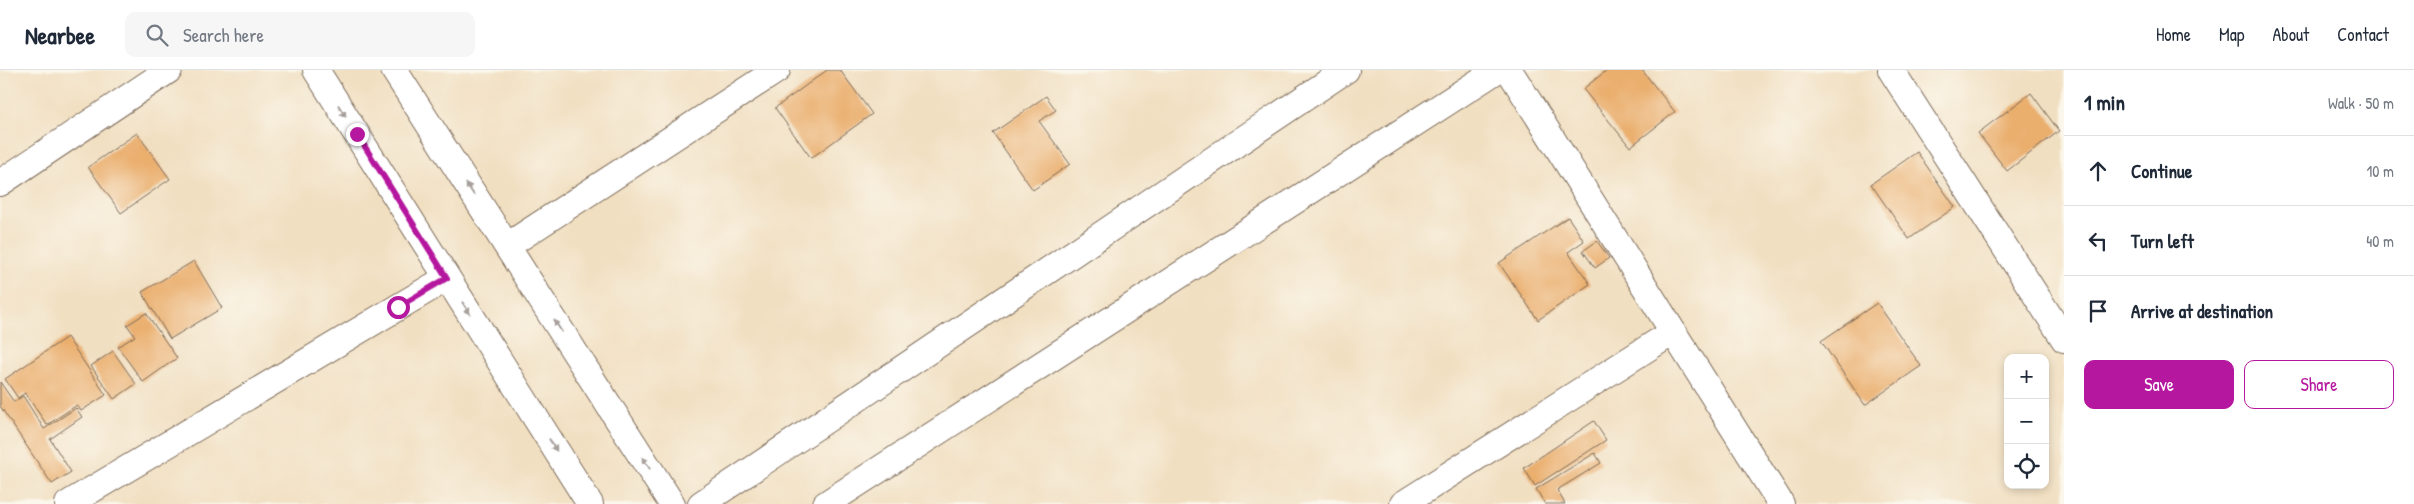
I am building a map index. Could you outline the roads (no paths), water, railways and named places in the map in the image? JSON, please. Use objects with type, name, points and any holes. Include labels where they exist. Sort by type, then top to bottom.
[{"type":"street","points":[[0,183],[170,70]]},
{"type":"street","points":[[316,70],[590,504]]},
{"type":"street","points":[[394,70],[672,504]]},
{"type":"street","points":[[507,246],[777,70]]},
{"type":"street","points":[[700,504],[1346,70]]},
{"type":"street","points":[[826,504],[1497,70]]},
{"type":"street","points":[[1509,70],[1781,504]]},
{"type":"street","points":[[1891,70],[2062,328]]},
{"type":"street","points":[[68,504],[447,278]]},
{"type":"street","points":[[1403,504],[1673,332]]}]
